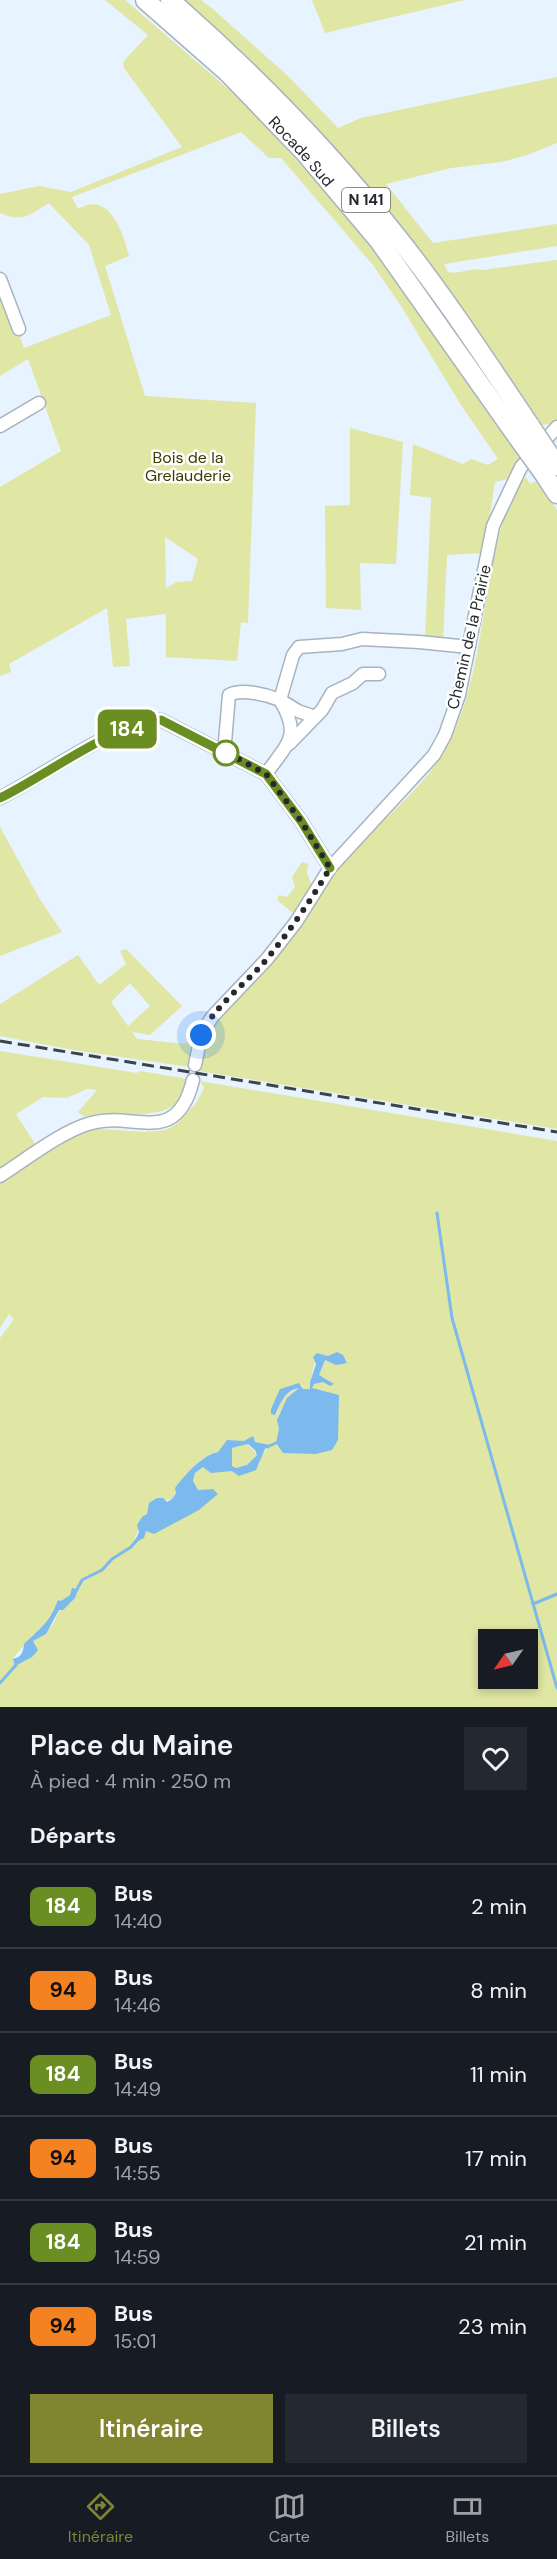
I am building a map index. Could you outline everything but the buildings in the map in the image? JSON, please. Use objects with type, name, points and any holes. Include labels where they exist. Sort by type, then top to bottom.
[{"type":"highway","name":"Rocade Sud","points":[[145,0],[227,72],[304,152],[379,241],[525,433]]},
{"type":"highway","name":"Rocade Sud","points":[[170,0],[233,55],[313,137],[384,221],[461,322],[525,433]]},
{"type":"highway","name":"N 141","points":[[525,433],[551,470],[557,494]]},
{"type":"street","points":[[0,279],[19,329]]},
{"type":"street","points":[[0,426],[39,403]]},
{"type":"street","name":"Chemin de la Prairie","points":[[195,1065],[198,1047],[206,1025],[267,959],[296,922],[330,868],[434,754],[445,735],[459,695],[493,526],[521,467],[557,427]]},
{"type":"street","points":[[284,749],[292,732],[292,723],[280,700],[292,655],[299,647],[342,644],[362,639],[470,647]]},
{"type":"street","points":[[266,774],[284,749],[315,717],[332,693],[353,684],[363,674],[379,674]]},
{"type":"street","points":[[222,750],[225,742],[229,695],[236,692],[280,700],[298,711],[315,717]]},
{"type":"street","points":[[0,798],[100,742],[153,720],[167,722],[266,774],[301,821],[330,868]]},
{"type":"street","points":[[0,1176],[87,1124],[108,1121],[149,1124],[169,1119],[186,1102],[193,1080]]},
{"type":"green space","name":"Bois de la Grelauderie","points":[[105,0],[125,0],[233,93],[274,135],[334,202],[396,277],[519,455],[520,464],[511,478],[495,482],[484,553],[447,555],[443,641],[425,640],[431,498],[410,495],[413,444],[463,464],[471,459],[488,465],[498,459],[461,405],[401,306],[373,265],[281,158],[269,158],[241,132],[72,197],[78,209],[98,205],[106,209],[113,216],[123,236],[129,256],[105,266],[145,396],[256,403],[248,623],[241,622],[237,661],[166,657],[166,614],[126,619],[130,666],[113,667],[107,608],[9,664],[11,672],[0,676],[0,487],[61,451],[28,359],[0,376],[0,279],[24,348],[111,315],[89,245],[49,203],[26,216],[8,216],[0,213],[0,194],[39,186],[71,192],[182,147],[124,68],[123,62],[148,35]],"holes":[[[165,537],[198,559],[192,581],[177,582],[166,588]]]},
{"type":"green space","points":[[182,0],[201,0],[214,10],[288,76],[338,128],[361,118],[557,77],[557,143],[502,162],[451,168],[386,184],[433,243],[557,224],[557,246],[444,264],[448,272],[457,273],[557,260],[557,423],[554,426],[542,425],[464,310],[422,254],[333,145],[285,94]]},
{"type":"green space","points":[[312,0],[465,0],[325,33]]},
{"type":"green space","points":[[350,428],[403,442],[396,564],[360,563],[361,610],[326,608],[325,506],[350,505]]},
{"type":"green space","points":[[526,477],[530,484],[538,480],[557,510],[557,1129],[199,1071],[200,1056],[214,1027],[270,964],[345,861],[427,776],[444,752],[457,726],[474,669],[489,581],[503,522],[514,494]]},
{"type":"green space","points":[[0,827],[39,898],[62,932],[0,956]]},
{"type":"green space","points":[[302,862],[308,864],[307,873],[312,886],[293,913],[277,900],[279,895],[287,897],[295,887],[292,877]]},
{"type":"green space","points":[[126,949],[182,1006],[150,1035],[132,1032],[137,1039],[185,1044],[194,1035],[190,1047],[189,1067],[74,1050],[0,1036],[0,1004],[78,955],[99,985],[126,964],[120,951]],"holes":[[[130,983],[150,1006],[128,1026],[111,1002]]]},
{"type":"green space","points":[[0,1051],[187,1079],[177,1102],[171,1107],[153,1113],[83,1116],[78,1112],[97,1090],[87,1089],[67,1098],[43,1097],[16,1114],[37,1147],[0,1171]]},
{"type":"green space","points":[[200,1081],[557,1141],[557,1707],[0,1707],[0,1338],[14,1319],[9,1314],[0,1328],[0,1182],[79,1133],[99,1129],[146,1132],[166,1130],[178,1123],[197,1102],[204,1088]],"holes":[[[317,1353],[328,1356],[343,1355],[347,1363],[325,1360],[319,1375],[333,1384],[330,1386],[323,1382],[313,1384],[312,1389],[332,1450],[316,1454],[279,1429],[281,1411],[299,1387],[283,1397],[276,1415],[280,1389],[302,1385],[303,1389],[310,1389]],[[227,1440],[255,1442],[269,1446],[260,1458],[260,1464],[232,1471],[203,1467],[195,1473],[193,1481],[198,1490],[213,1489],[199,1510],[146,1531],[134,1539],[147,1514],[149,1503],[172,1499],[196,1464],[218,1452]],[[78,1589],[75,1598],[60,1610],[52,1626],[33,1641],[35,1645],[15,1665],[14,1657],[30,1637],[49,1620],[58,1600],[61,1601]]]},
{"type":"green space","points":[[248,1444],[257,1455],[247,1465],[236,1468],[232,1466],[232,1448]]},
{"type":"water","points":[[337,1352],[343,1355],[347,1363],[336,1365],[325,1360],[319,1375],[334,1384],[330,1386],[323,1382],[314,1384],[312,1388],[339,1395],[338,1440],[332,1450],[316,1454],[283,1453],[276,1443],[279,1429],[277,1420],[287,1398],[299,1388],[286,1395],[275,1415],[271,1414],[280,1389],[299,1383],[303,1389],[310,1389],[316,1364],[313,1357],[317,1353],[328,1356]]},
{"type":"water","points":[[253,1436],[255,1442],[270,1445],[265,1449],[256,1470],[239,1476],[232,1471],[211,1473],[203,1467],[195,1473],[193,1481],[198,1490],[213,1489],[218,1494],[199,1510],[154,1534],[146,1531],[144,1538],[134,1543],[139,1532],[137,1525],[147,1514],[149,1503],[157,1498],[163,1498],[167,1502],[172,1499],[176,1493],[175,1488],[189,1472],[200,1461],[218,1452],[227,1440],[244,1441]],"holes":[[[248,1444],[257,1455],[247,1465],[236,1468],[232,1466],[232,1448]]]},
{"type":"water","points":[[72,1588],[78,1589],[75,1598],[63,1610],[59,1610],[46,1634],[33,1641],[38,1650],[32,1657],[15,1666],[13,1659],[20,1655],[24,1644],[48,1620],[58,1600],[61,1601],[70,1595]]},
{"type":"waterway","points":[[437,1213],[452,1318],[557,1688]]},
{"type":"waterway","points":[[267,1447],[276,1443]]},
{"type":"waterway","points":[[74,1595],[82,1580],[102,1570],[112,1559],[131,1547],[137,1540]]},
{"type":"waterway","points":[[533,1604],[557,1594]]},
{"type":"waterway","points":[[0,1683],[16,1665]]},
{"type":"railway","points":[[0,1041],[557,1132]]},
{"type":"bus line","name":"184","points":[[0,798],[115,734],[145,722],[161,720],[266,774],[301,821],[330,868]]},
{"type":"route","points":[[201,1035],[212,1017],[262,964],[296,922],[330,868],[301,821],[266,774],[222,750],[226,753]]}]
